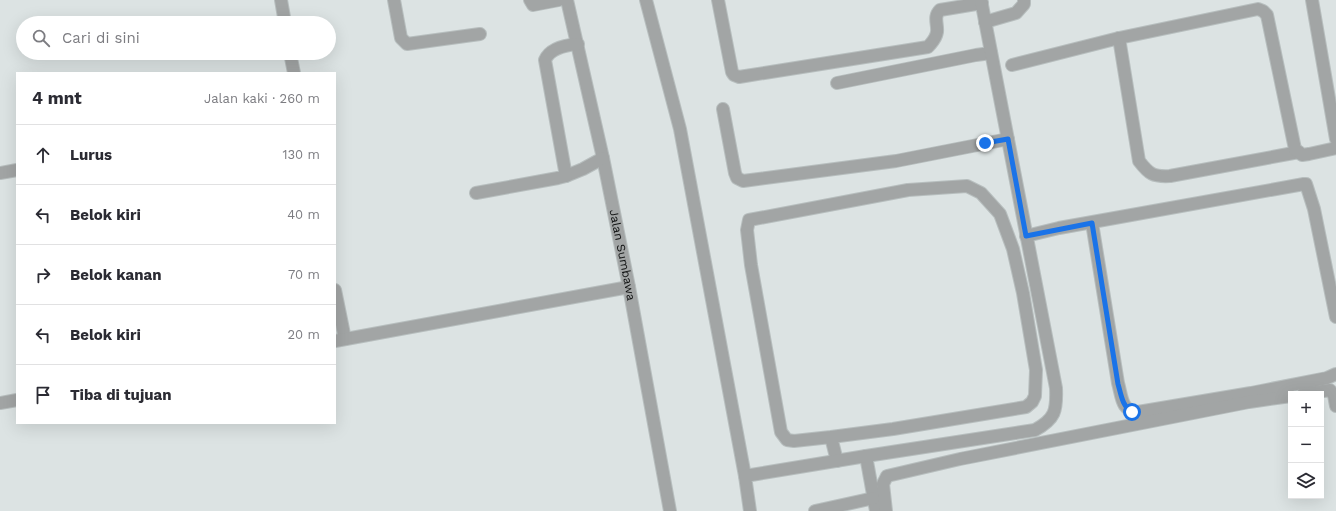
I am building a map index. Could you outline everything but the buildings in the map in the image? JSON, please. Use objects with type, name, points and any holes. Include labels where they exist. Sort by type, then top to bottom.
[{"type":"street","points":[[281,0],[284,16]]},
{"type":"street","points":[[394,0],[401,38],[403,42],[407,44],[480,34]]},
{"type":"street","points":[[530,0],[533,5],[554,1]]},
{"type":"street","name":"Jalan Sumbawa","points":[[567,0],[574,44],[603,158],[629,287],[668,511]]},
{"type":"street","points":[[646,0],[680,129],[745,476],[750,511]]},
{"type":"street","points":[[718,0],[732,72],[734,75],[739,77],[928,47],[934,41],[937,32],[936,17],[940,10],[981,2],[1056,388],[1056,400],[1052,417],[1046,424],[1035,430],[745,476]]},
{"type":"street","points":[[985,22],[1016,13],[1024,4],[1024,0]]},
{"type":"street","points":[[1312,0],[1336,136]]},
{"type":"street","points":[[1012,65],[1119,38],[1258,9],[1267,15],[1295,149],[1302,155],[1336,148]]},
{"type":"street","points":[[1119,38],[1139,161],[1147,171],[1153,175],[1159,177],[1170,176],[1299,152]]},
{"type":"street","points":[[566,176],[546,60],[550,53],[556,49],[574,44]]},
{"type":"street","points":[[837,83],[976,54],[991,53]]},
{"type":"street","points":[[291,60],[294,72]]},
{"type":"street","points":[[723,109],[735,173],[737,178],[743,181],[896,161],[1008,139]]},
{"type":"street","points":[[476,193],[566,176],[603,158]]},
{"type":"street","points":[[0,173],[16,170]]},
{"type":"street","points":[[1026,236],[1293,185],[1306,184],[1314,209],[1336,317]]},
{"type":"street","points":[[967,186],[973,188],[981,193],[1000,214],[1013,249],[1023,293],[1036,370],[1035,396],[1032,402],[1026,407],[893,429],[831,437],[794,441],[787,440],[781,432],[751,265],[747,230],[749,220],[908,190],[967,186]]},
{"type":"street","points":[[1092,223],[1118,384],[1127,409],[1132,412],[1138,412],[1251,393],[1327,378],[1336,374]]},
{"type":"street","points":[[336,300],[340,340],[629,287]]},
{"type":"street","points":[[1323,391],[1330,390],[1334,395],[1336,406]]},
{"type":"street","points":[[886,511],[883,484],[888,476],[960,459],[1249,402],[1288,396]]},
{"type":"street","points":[[0,403],[16,400]]},
{"type":"street","points":[[831,437],[837,461]]},
{"type":"street","points":[[866,456],[876,511]]},
{"type":"street","points":[[815,511],[838,509],[874,498]]},
{"type":"route","points":[[985,143],[1008,139],[1026,236],[1059,228],[1092,223],[1118,384],[1124,404],[1127,409],[1132,412]]}]
